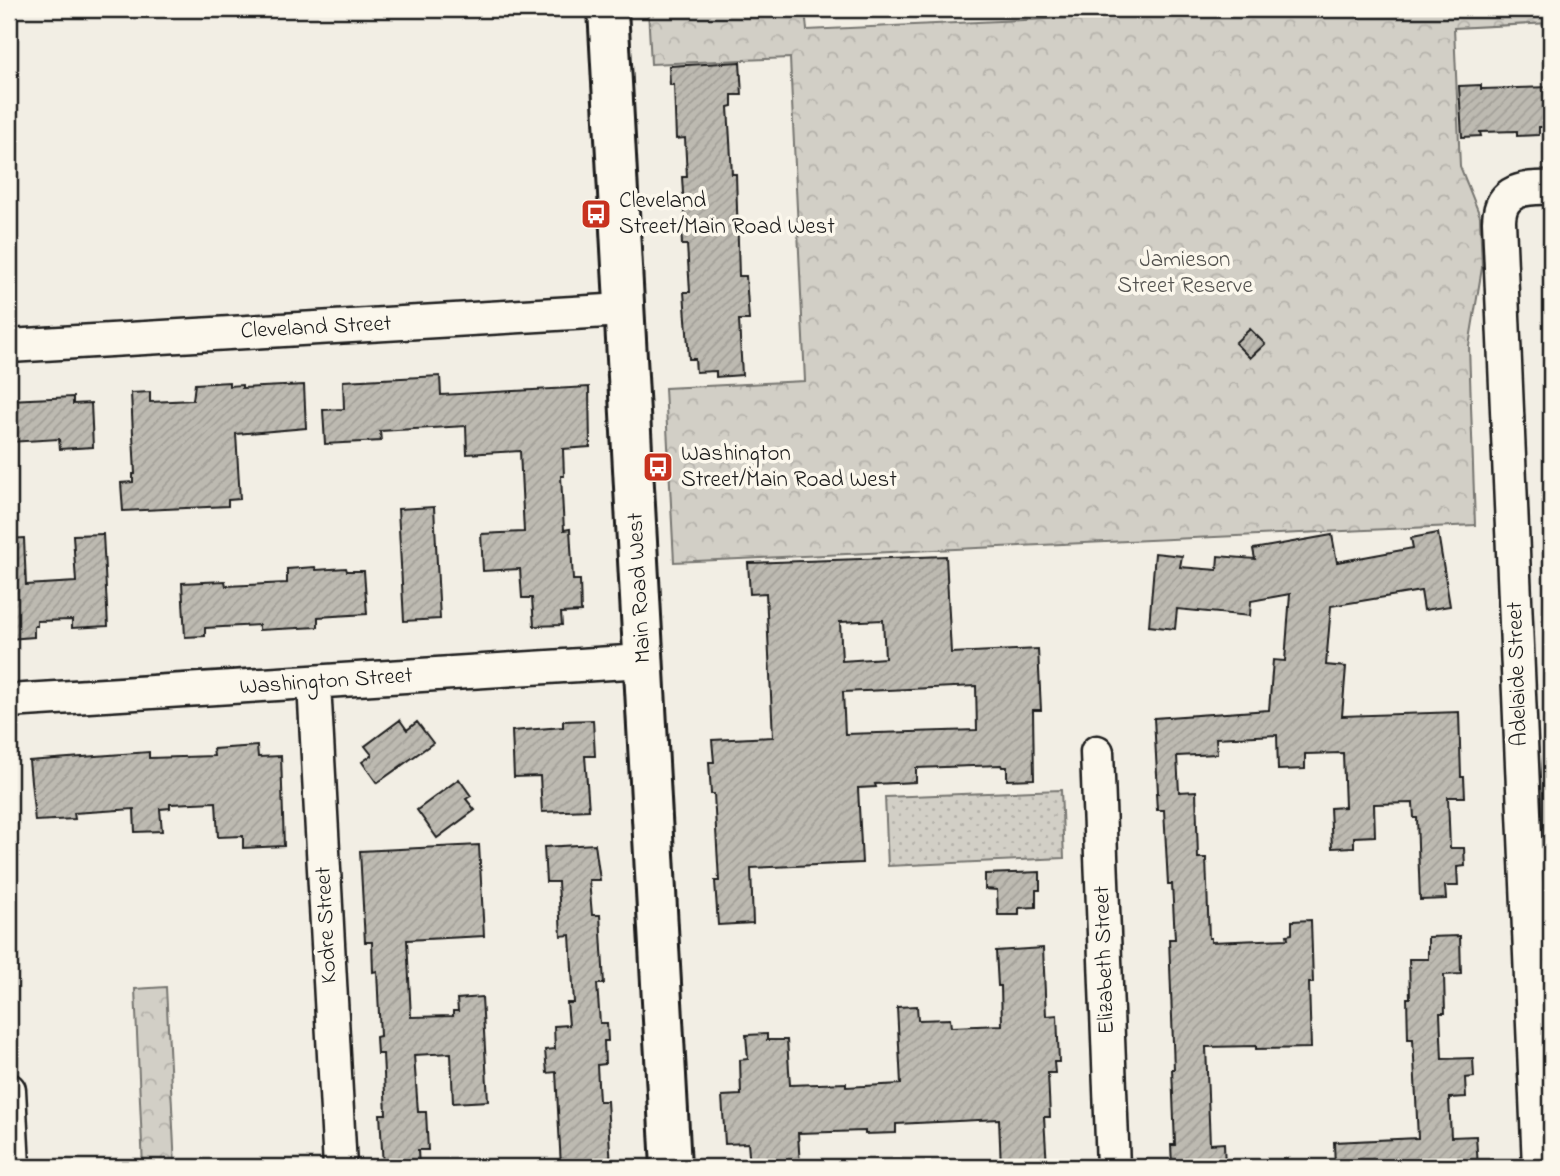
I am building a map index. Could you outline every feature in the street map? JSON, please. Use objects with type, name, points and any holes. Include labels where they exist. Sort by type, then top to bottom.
[{"type":"main road","name":"Main Road West","points":[[608,9],[671,1167]]},
{"type":"street","name":"Adelaide Street","points":[[1539,1167],[1499,221],[1501,207],[1511,193],[1519,189],[1551,188]]},
{"type":"street","name":"Cleveland Street","points":[[9,346],[624,310]]},
{"type":"street","name":"Washington Street","points":[[9,701],[643,661]]},
{"type":"street","name":"Kodre Street","points":[[314,683],[340,1167]]},
{"type":"street","name":"Elizabeth Street","points":[[1097,752],[1113,1167]]},
{"type":"street","points":[[9,1090],[13,1167]]},
{"type":"green space","name":"Jamieson Street Reserve","points":[[648,9],[805,9],[807,30],[1130,15],[1146,9],[1551,9],[1551,23],[1454,28],[1460,166],[1480,216],[1482,268],[1469,346],[1475,525],[674,562],[665,388],[805,381],[790,58],[651,64]]},
{"type":"green space","points":[[1061,790],[1064,858],[888,866],[885,797]]},
{"type":"green space","points":[[166,987],[175,1167],[143,1167],[135,989]]},
{"type":"building","points":[[740,62],[742,95],[732,95],[732,106],[728,107],[732,174],[736,174],[739,276],[746,276],[749,320],[739,320],[742,375],[716,377],[716,371],[696,372],[695,359],[689,359],[684,292],[690,292],[687,245],[682,245],[681,226],[685,226],[682,177],[687,177],[685,138],[676,139],[674,85],[670,85],[669,66]]},
{"type":"building","points":[[1481,85],[1481,89],[1551,87],[1551,127],[1539,127],[1539,135],[1517,136],[1517,131],[1480,132],[1481,136],[1462,137],[1459,86]]},
{"type":"building","points":[[1250,329],[1265,344],[1250,358],[1235,343]]},
{"type":"building","points":[[440,376],[441,395],[589,387],[590,447],[563,449],[564,476],[561,476],[564,530],[570,529],[573,580],[580,580],[581,612],[561,613],[562,625],[534,626],[532,598],[522,598],[520,569],[483,571],[481,534],[524,532],[520,451],[467,454],[466,426],[380,431],[381,441],[325,444],[323,410],[344,409],[343,381]]},
{"type":"building","points":[[229,382],[229,386],[242,385],[242,388],[304,385],[306,428],[236,434],[240,499],[228,500],[228,506],[123,511],[121,483],[133,482],[135,474],[131,393],[150,392],[150,402],[193,400],[195,384]]},
{"type":"building","points":[[73,397],[73,404],[91,403],[93,447],[60,449],[59,439],[9,442],[9,400]]},
{"type":"building","points":[[434,507],[440,619],[404,621],[398,509]]},
{"type":"building","points":[[1438,533],[1450,606],[1424,610],[1421,591],[1331,606],[1326,665],[1346,667],[1342,716],[1459,712],[1461,777],[1464,777],[1465,797],[1448,797],[1450,848],[1464,848],[1465,866],[1457,867],[1458,886],[1445,886],[1446,899],[1420,900],[1417,818],[1414,818],[1413,803],[1374,804],[1375,836],[1354,837],[1354,847],[1332,848],[1330,808],[1345,807],[1343,753],[1305,754],[1305,769],[1278,770],[1277,735],[1216,738],[1217,754],[1177,756],[1179,792],[1196,791],[1198,858],[1206,858],[1211,942],[1288,939],[1287,935],[1292,934],[1292,921],[1311,920],[1313,983],[1309,983],[1311,1048],[1206,1047],[1210,1144],[1224,1143],[1225,1167],[1172,1165],[1171,1145],[1175,1145],[1174,1069],[1169,939],[1175,939],[1172,884],[1168,884],[1164,810],[1157,810],[1154,718],[1269,710],[1273,660],[1285,661],[1290,594],[1251,601],[1250,616],[1177,609],[1175,629],[1149,626],[1155,553],[1182,556],[1180,567],[1217,570],[1218,556],[1255,559],[1253,549],[1332,535],[1337,562],[1413,548],[1411,538]]},
{"type":"building","points":[[103,534],[108,626],[72,628],[72,620],[37,621],[34,637],[9,639],[9,539],[24,538],[26,585],[76,582],[73,535]]},
{"type":"building","points":[[946,556],[951,653],[1038,649],[1041,710],[1033,710],[1034,779],[1007,780],[1007,767],[1001,765],[916,768],[916,782],[875,784],[876,787],[858,788],[862,863],[751,868],[753,923],[718,925],[715,881],[719,881],[714,794],[711,794],[709,762],[714,762],[712,740],[773,737],[766,593],[750,594],[748,563]],"holes":[[[883,620],[885,658],[842,661],[840,622]],[[976,686],[977,730],[845,734],[843,692]]]},
{"type":"building","points":[[315,567],[316,570],[346,568],[347,571],[364,571],[367,614],[318,617],[318,627],[259,630],[259,625],[205,628],[205,636],[185,637],[182,583],[225,581],[226,586],[287,583],[287,569]]},
{"type":"building","points":[[400,720],[407,730],[417,722],[433,743],[377,783],[362,762],[372,755],[365,746]]},
{"type":"building","points":[[593,720],[595,756],[585,756],[589,810],[542,812],[540,776],[514,777],[512,731],[563,727],[563,721]]},
{"type":"building","points":[[257,746],[258,757],[281,756],[284,846],[243,848],[243,836],[218,837],[216,802],[170,804],[170,808],[160,809],[162,831],[135,832],[134,809],[74,813],[75,819],[35,821],[29,761],[149,752],[149,758],[214,756],[213,749]]},
{"type":"building","points":[[459,779],[471,796],[466,799],[475,810],[437,838],[417,810]]},
{"type":"building","points":[[595,844],[600,880],[589,880],[592,915],[600,915],[604,984],[597,984],[600,1023],[607,1023],[608,1041],[604,1041],[605,1064],[597,1065],[599,1101],[607,1101],[611,1167],[561,1167],[556,1072],[547,1073],[545,1050],[555,1049],[554,1026],[569,1025],[567,1003],[574,1003],[570,935],[561,936],[558,882],[546,882],[544,847]]},
{"type":"building","points":[[479,845],[484,936],[407,940],[411,1017],[453,1016],[453,1011],[458,1011],[457,999],[482,997],[488,1101],[453,1103],[451,1053],[414,1055],[418,1112],[426,1112],[428,1150],[418,1150],[419,1167],[383,1167],[380,1114],[386,1114],[383,1054],[377,1054],[376,1037],[380,1036],[377,971],[373,972],[372,942],[365,942],[360,851]]},
{"type":"building","points":[[1040,872],[1036,907],[1019,908],[1019,915],[998,915],[997,890],[985,889],[985,874]]},
{"type":"building","points":[[1460,936],[1461,974],[1444,975],[1445,1013],[1440,1013],[1442,1059],[1473,1058],[1474,1077],[1465,1078],[1466,1097],[1449,1098],[1451,1137],[1476,1136],[1478,1167],[1335,1167],[1334,1142],[1418,1138],[1413,1039],[1408,1039],[1409,959],[1428,959],[1428,937]]},
{"type":"building","points":[[1043,948],[1046,1016],[1057,1015],[1059,1062],[1054,1062],[1055,1073],[1048,1073],[1050,1117],[1044,1117],[1047,1167],[1001,1167],[999,1119],[896,1124],[896,1133],[798,1133],[800,1167],[750,1167],[748,1143],[725,1144],[722,1096],[741,1095],[740,1060],[748,1059],[746,1035],[767,1034],[767,1040],[787,1040],[790,1085],[846,1083],[846,1087],[901,1084],[897,1007],[917,1006],[918,1020],[950,1019],[951,1027],[1002,1025],[1001,986],[998,986],[996,951]]},
{"type":"place","name":"Cleveland Street/Main Road West","points":[[596,214]]},
{"type":"place","name":"Washington Street/Main Road West","points":[[658,467]]}]
